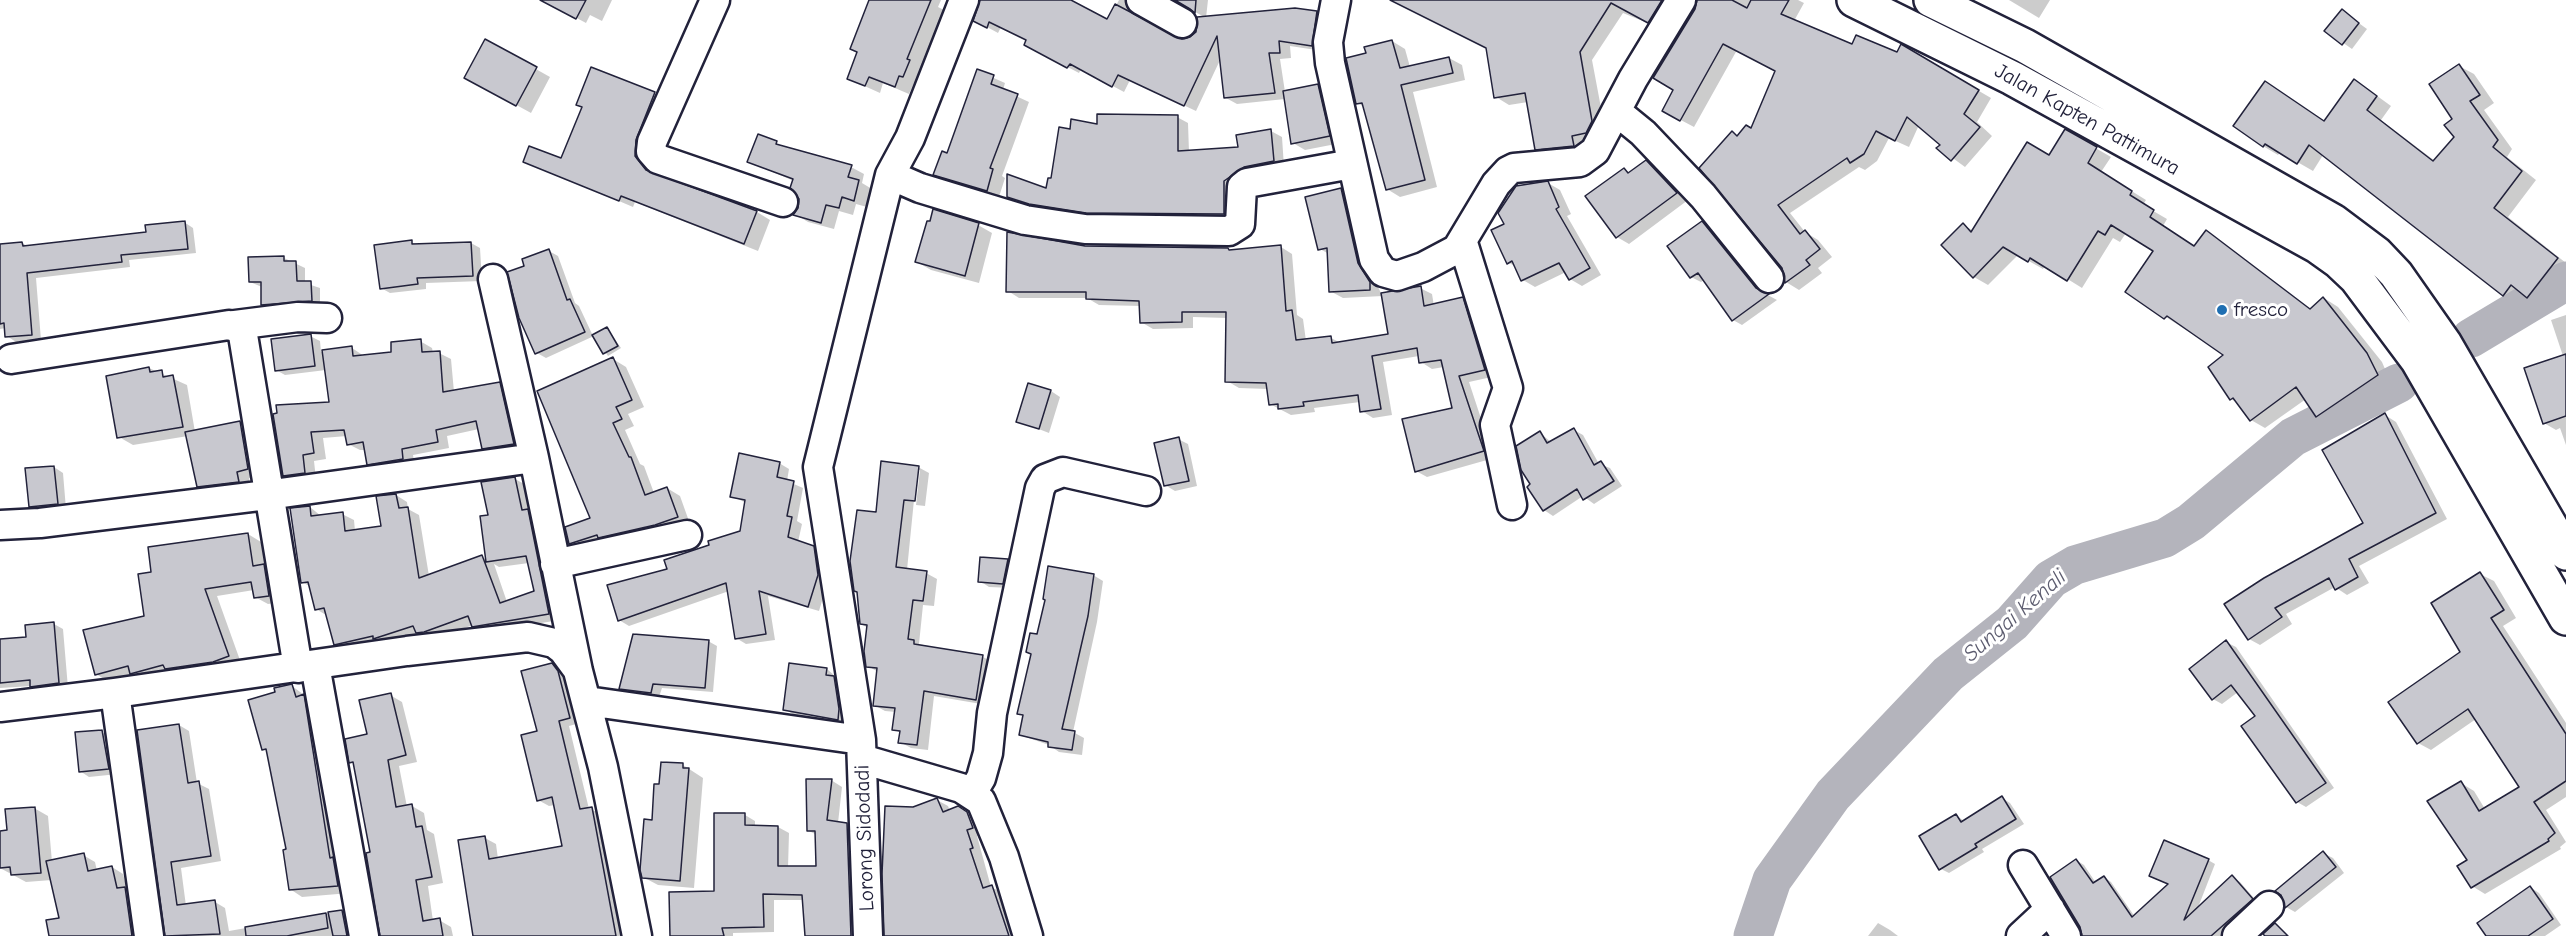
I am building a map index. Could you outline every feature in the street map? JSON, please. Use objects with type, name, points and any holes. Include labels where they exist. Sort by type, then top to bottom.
[{"type":"main road","name":"Jalan Kapten Pattimura","points":[[1854,0],[2325,234]]},
{"type":"main road","name":"Jalan Kapten Pattimura","points":[[1931,0],[2025,46],[2056,64],[2325,234]]},
{"type":"main road","points":[[2040,94],[2056,64]]},
{"type":"main road","points":[[2325,234],[2356,236],[2396,274],[2445,344],[2566,553]]},
{"type":"main road","points":[[2325,234],[2412,352],[2566,618]]},
{"type":"main road","points":[[2496,497],[2524,480]]},
{"type":"street","points":[[715,0],[652,142],[651,151],[658,159],[783,202]]},
{"type":"street","name":"Lorong Sidodadi","points":[[868,936],[861,749],[818,467],[890,175],[910,138],[964,0]]},
{"type":"street","points":[[1141,0],[1182,23]]},
{"type":"street","points":[[1336,0],[1329,52],[1352,164],[1374,259],[1383,272],[1397,276],[1407,274],[1453,253],[1463,243],[1497,184],[1508,171],[1514,168],[1580,162],[1588,158],[1595,151],[1633,78],[1681,0]]},
{"type":"street","points":[[1616,111],[1643,133],[1703,196],[1769,278]]},
{"type":"street","points":[[890,175],[920,188],[1025,220],[1085,229],[1229,231],[1240,225],[1242,188],[1247,183],[1352,164]]},
{"type":"street","points":[[1463,243],[1508,388],[1496,425],[1512,505]]},
{"type":"street","points":[[493,279],[637,936]]},
{"type":"street","points":[[11,359],[235,325],[298,317],[327,318]]},
{"type":"street","points":[[235,325],[244,334],[267,495],[364,936]]},
{"type":"street","points":[[0,525],[39,524],[534,458]]},
{"type":"street","points":[[972,793],[981,778],[988,753],[992,713],[1040,488],[1045,479],[1063,472],[1146,490]]},
{"type":"street","points":[[555,564],[687,535]]},
{"type":"street","points":[[0,707],[115,693],[407,651],[538,637],[554,643],[563,650],[578,671]]},
{"type":"street","points":[[115,693],[149,936]]},
{"type":"street","points":[[587,701],[861,749],[972,793],[989,815],[1028,936]]},
{"type":"street","points":[[2022,865],[2066,936]]},
{"type":"street","points":[[2237,936],[2269,906]]},
{"type":"street","points":[[2021,936],[2050,909]]},
{"type":"building","points":[[540,0],[586,0],[576,19]]},
{"type":"building","points":[[869,0],[931,0],[907,59],[910,60],[903,77],[899,76],[895,87],[869,77],[865,86],[847,79],[857,52],[850,49]]},
{"type":"building","points":[[980,0],[1071,0],[1107,19],[1115,4],[1182,39],[1196,32],[1197,17],[1295,8],[1317,11],[1312,46],[1279,41],[1280,53],[1269,53],[1275,93],[1224,98],[1217,36],[1184,106],[1118,75],[1112,87],[1070,64],[1067,68],[1024,45],[1026,40],[989,22],[987,28],[973,21]]},
{"type":"building","points":[[1175,0],[1196,0],[1195,13],[1190,9]]},
{"type":"building","points":[[1390,0],[1662,0],[1648,23],[1611,3],[1580,52],[1592,121],[1586,133],[1572,136],[1574,146],[1535,150],[1525,93],[1494,98],[1486,48]]},
{"type":"building","points":[[1697,0],[1732,0],[1747,8],[1751,0],[1789,0],[1781,14],[1852,44],[1856,35],[1897,52],[1901,44],[1979,90],[1964,114],[1980,127],[1951,161],[1936,148],[1940,145],[1907,117],[1895,141],[1876,131],[1864,154],[1850,163],[1847,158],[1778,205],[1800,234],[1805,230],[1820,249],[1806,260],[1810,265],[1785,283],[1782,268],[1699,168],[1732,131],[1737,136],[1746,125],[1751,128],[1775,71],[1723,44],[1680,121],[1662,111],[1673,90],[1653,78],[1695,9]]},
{"type":"building","points":[[2342,9],[2359,23],[2342,45],[2324,31]]},
{"type":"building","points":[[485,39],[537,67],[516,106],[464,78]]},
{"type":"building","points":[[1392,40],[1400,68],[1449,57],[1453,73],[1401,85],[1425,180],[1386,190],[1362,103],[1356,104],[1346,58],[1366,53],[1364,47]]},
{"type":"building","points":[[2459,64],[2480,95],[2470,101],[2498,140],[2493,147],[2522,171],[2494,208],[2558,258],[2527,298],[2511,285],[2503,296],[2309,145],[2297,164],[2265,144],[2263,147],[2233,126],[2265,81],[2324,121],[2354,79],[2377,96],[2367,110],[2433,161],[2454,137],[2444,125],[2452,119],[2429,84]]},
{"type":"building","points":[[591,67],[655,92],[636,140],[635,156],[646,170],[757,211],[744,244],[621,196],[619,201],[523,162],[529,146],[561,158],[582,107],[576,105]]},
{"type":"building","points":[[977,69],[994,75],[991,84],[1018,94],[990,168],[993,169],[987,191],[933,175],[942,151],[947,153]]},
{"type":"building","points":[[1318,84],[1330,136],[1291,144],[1283,91]]},
{"type":"building","points":[[1097,114],[1178,115],[1178,151],[1238,147],[1236,135],[1271,129],[1274,161],[1244,167],[1224,181],[1224,214],[1086,213],[1029,204],[1007,197],[1007,174],[1046,188],[1048,178],[1051,178],[1059,127],[1070,129],[1071,119],[1097,124]]},
{"type":"building","points":[[2065,129],[2097,147],[2088,163],[2132,191],[2130,195],[2154,210],[2150,217],[2194,246],[2206,230],[2310,309],[2323,297],[2367,353],[2378,375],[2316,417],[2296,387],[2250,421],[2233,398],[2230,400],[2208,367],[2223,355],[2167,316],[2164,319],[2125,292],[2153,251],[2111,225],[2105,235],[2098,231],[2067,281],[2030,258],[2028,262],[2003,247],[1973,278],[1941,245],[1963,223],[1971,232],[2027,142],[2049,155]]},
{"type":"building","points":[[758,134],[777,141],[776,144],[852,165],[848,177],[859,180],[854,201],[842,197],[839,208],[826,205],[821,223],[793,215],[798,208],[799,199],[790,188],[793,179],[747,162]]},
{"type":"building","points":[[1646,160],[1677,193],[1616,238],[1585,196],[1624,168],[1628,173]]},
{"type":"building","points":[[1548,181],[1559,207],[1556,209],[1590,268],[1569,280],[1559,263],[1521,281],[1512,261],[1507,264],[1491,230],[1504,224],[1498,213],[1516,186]]},
{"type":"building","points":[[1341,188],[1358,263],[1370,282],[1370,290],[1329,292],[1327,248],[1318,250],[1305,197]]},
{"type":"building","points":[[933,209],[979,223],[965,276],[915,262],[927,221],[930,221]]},
{"type":"building","points":[[185,221],[188,249],[121,255],[122,262],[27,273],[32,335],[5,337],[4,323],[0,324],[0,244],[22,242],[23,246],[146,232],[145,225]]},
{"type":"building","points":[[1702,221],[1756,288],[1769,294],[1732,321],[1698,273],[1690,278],[1667,246]]},
{"type":"building","points":[[1007,232],[1085,246],[1228,248],[1229,250],[1281,245],[1286,311],[1292,310],[1296,340],[1331,336],[1332,343],[1388,334],[1381,293],[1421,286],[1424,306],[1463,297],[1485,370],[1459,376],[1484,451],[1415,472],[1402,419],[1452,408],[1441,360],[1419,363],[1417,348],[1372,356],[1381,409],[1360,412],[1358,395],[1303,402],[1304,406],[1278,409],[1278,404],[1269,405],[1266,383],[1225,382],[1226,312],[1182,312],[1182,322],[1140,323],[1139,301],[1086,299],[1086,292],[1006,292]]},
{"type":"building","points":[[412,240],[412,244],[471,242],[473,276],[417,278],[418,284],[380,289],[374,245]]},
{"type":"building","points":[[549,249],[567,300],[570,299],[585,332],[535,354],[519,318],[507,272],[524,266],[522,259]]},
{"type":"building","points":[[284,256],[284,261],[296,261],[297,281],[311,281],[312,301],[261,305],[261,282],[249,282],[248,257]]},
{"type":"building","points":[[607,327],[618,346],[603,354],[592,335]]},
{"type":"building","points":[[311,334],[315,366],[275,371],[271,339]]},
{"type":"building","points":[[421,339],[422,352],[440,351],[443,392],[500,382],[514,444],[482,449],[476,421],[436,430],[438,442],[402,449],[403,459],[367,465],[363,442],[347,445],[344,430],[311,432],[314,453],[303,455],[305,473],[283,476],[273,414],[277,413],[276,405],[329,402],[322,350],[352,346],[353,356],[391,352],[391,342]]},
{"type":"building","points":[[2566,354],[2566,416],[2543,424],[2524,368]]},
{"type":"building","points":[[613,357],[632,400],[616,407],[622,419],[613,423],[631,457],[645,495],[667,487],[678,517],[655,525],[598,538],[597,535],[569,544],[565,527],[590,518],[537,391]]},
{"type":"building","points":[[149,367],[150,372],[162,370],[163,377],[173,375],[183,427],[117,438],[106,376]]},
{"type":"building","points":[[1028,383],[1051,390],[1039,429],[1016,422]]},
{"type":"building","points":[[2385,413],[2436,513],[2349,559],[2358,577],[2335,590],[2329,578],[2275,608],[2282,617],[2248,640],[2224,604],[2264,578],[2363,523],[2322,450]]},
{"type":"building","points":[[240,421],[248,469],[237,472],[239,482],[197,487],[185,432]]},
{"type":"building","points":[[1574,428],[1594,465],[1601,461],[1614,481],[1583,500],[1577,489],[1543,511],[1527,487],[1530,484],[1521,470],[1516,446],[1540,431],[1547,443]]},
{"type":"building","points":[[1179,437],[1189,481],[1164,486],[1154,443]]},
{"type":"building","points":[[739,453],[780,462],[777,477],[794,481],[787,516],[792,517],[788,537],[814,546],[818,575],[808,607],[759,591],[766,634],[735,639],[726,583],[618,621],[607,585],[667,569],[664,560],[709,545],[708,541],[740,531],[745,500],[730,497]]},
{"type":"building","points":[[881,461],[919,466],[915,501],[904,500],[896,567],[927,571],[923,601],[913,600],[908,639],[914,640],[914,644],[983,655],[976,700],[924,691],[917,745],[898,743],[900,731],[892,730],[895,708],[873,706],[877,668],[866,667],[864,651],[867,625],[860,624],[857,592],[854,591],[850,561],[857,510],[876,512]]},
{"type":"building","points":[[54,466],[58,504],[29,507],[25,468]]},
{"type":"building","points":[[515,477],[522,510],[528,509],[549,614],[472,627],[468,616],[424,632],[416,633],[413,626],[373,639],[373,636],[334,645],[324,608],[315,610],[308,582],[301,583],[290,508],[310,506],[311,516],[343,512],[345,531],[381,526],[376,496],[396,494],[399,508],[408,507],[419,578],[482,555],[500,603],[534,591],[526,556],[486,562],[480,516],[488,515],[481,482]]},
{"type":"building","points":[[248,533],[253,566],[264,564],[269,596],[254,598],[251,582],[205,589],[229,656],[213,662],[165,669],[163,665],[130,674],[128,666],[95,675],[83,630],[144,616],[138,574],[151,572],[148,547]]},
{"type":"building","points":[[980,557],[1008,559],[1003,584],[978,582]]},
{"type":"building","points":[[1048,566],[1094,574],[1088,616],[1062,729],[1075,731],[1072,750],[1048,747],[1048,742],[1019,735],[1023,715],[1017,714],[1031,654],[1026,652],[1030,633],[1037,634],[1045,600],[1043,599]]},
{"type":"building","points":[[2480,572],[2504,610],[2491,618],[2566,734],[2566,781],[2534,802],[2555,833],[2548,839],[2549,841],[2471,888],[2457,866],[2467,860],[2427,801],[2461,781],[2479,811],[2519,787],[2468,709],[2417,744],[2388,702],[2460,652],[2431,603]]},
{"type":"building","points":[[54,622],[59,683],[30,687],[30,680],[0,683],[0,639],[26,637],[25,625]]},
{"type":"building","points":[[633,634],[709,640],[705,688],[653,684],[651,693],[619,689]]},
{"type":"building","points":[[2226,640],[2326,783],[2296,803],[2241,726],[2255,716],[2231,685],[2212,700],[2189,669]]},
{"type":"building","points":[[552,663],[558,671],[570,718],[559,721],[580,809],[592,807],[616,936],[473,936],[458,840],[485,836],[489,859],[562,846],[552,797],[537,801],[521,735],[537,731],[521,671]]},
{"type":"building","points":[[789,663],[827,668],[826,675],[834,676],[839,709],[838,720],[783,710]]},
{"type":"building","points":[[292,684],[296,697],[304,694],[330,858],[333,857],[338,886],[289,890],[283,850],[286,849],[266,749],[262,750],[248,700],[275,692],[274,688]]},
{"type":"building","points":[[391,693],[406,755],[388,760],[396,807],[412,804],[416,827],[422,826],[432,877],[416,880],[423,921],[440,918],[443,936],[380,936],[366,853],[370,852],[353,762],[349,763],[345,739],[367,734],[359,700]]},
{"type":"building","points":[[179,724],[188,783],[199,781],[211,856],[171,862],[177,905],[215,900],[220,934],[165,936],[137,730]]},
{"type":"building","points":[[102,730],[109,769],[79,772],[75,732]]},
{"type":"building","points":[[661,762],[683,763],[683,768],[689,768],[680,881],[642,878],[640,870],[644,819],[652,820],[654,784],[659,784]]},
{"type":"building","points":[[806,779],[832,779],[827,820],[847,823],[851,936],[805,936],[802,895],[763,894],[764,927],[722,928],[724,936],[670,936],[669,892],[714,891],[714,813],[745,813],[745,825],[778,826],[778,866],[816,866],[815,831],[807,831]]},
{"type":"building","points":[[2002,796],[2016,819],[1975,844],[1977,847],[1939,870],[1919,836],[1956,814],[1961,822]]},
{"type":"building","points":[[937,798],[943,812],[958,806],[967,812],[973,828],[967,830],[973,848],[970,849],[983,888],[992,885],[1009,936],[884,936],[882,874],[885,806],[913,807]]},
{"type":"building","points":[[35,807],[41,873],[11,875],[10,867],[0,868],[0,831],[7,830],[5,809]]},
{"type":"building","points":[[2164,840],[2209,859],[2184,920],[2232,875],[2253,899],[2211,936],[2082,936],[2080,927],[2050,877],[2076,859],[2093,883],[2104,876],[2132,917],[2168,884],[2149,876]]},
{"type":"building","points":[[2323,851],[2336,867],[2285,908],[2281,895],[2275,891]]},
{"type":"building","points":[[84,853],[88,871],[112,866],[117,888],[125,887],[132,936],[49,936],[46,920],[59,918],[46,861]]},
{"type":"building","points":[[2530,886],[2553,919],[2528,936],[2486,936],[2477,923]]},
{"type":"building","points":[[342,910],[347,936],[333,936],[328,912]]},
{"type":"building","points":[[326,913],[328,928],[287,936],[246,936],[245,927]]},
{"type":"building","points":[[2275,923],[2288,936],[2265,936],[2263,934]]},
{"type":"waterway","points":[[2471,338],[2566,281]]},
{"type":"waterway","name":"Sungai Kenali","points":[[1753,936],[1772,880],[1833,795],[1948,674],[2012,623],[2051,579],[2075,565],[2165,538],[2191,522],[2293,437],[2399,383]]},
{"type":"place","name":"fresco","points":[[2222,310]]}]
